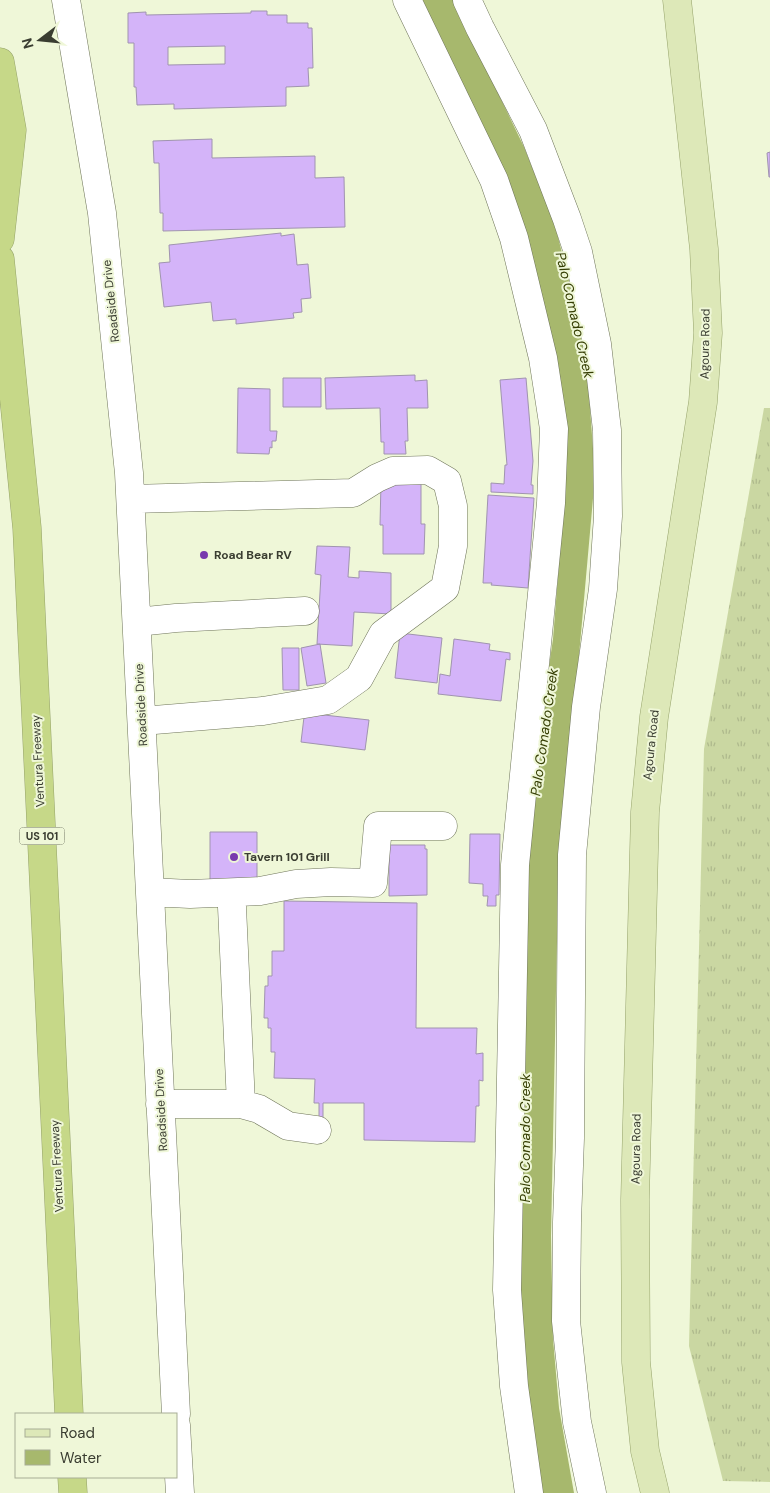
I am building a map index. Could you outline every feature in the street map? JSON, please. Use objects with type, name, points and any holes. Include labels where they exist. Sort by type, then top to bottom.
[{"type":"highway","points":[[0,62],[12,130],[0,239]]},
{"type":"highway","name":"Ventura Freeway","points":[[0,259],[27,528],[69,1413]]},
{"type":"highway","points":[[72,1478],[73,1493]]},
{"type":"main road","name":"Agoura Road","points":[[655,1493],[645,1451],[636,1362],[635,1200],[645,812],[654,718],[703,402],[708,333],[704,249],[677,0]]},
{"type":"street","name":"Roadside Drive","points":[[66,0],[102,213],[131,499],[176,1413]]},
{"type":"street","points":[[407,0],[494,180],[514,238],[543,358],[554,429],[552,503],[515,865],[507,1290],[514,1386],[528,1493]]},
{"type":"street","points":[[467,0],[533,130],[568,218],[578,252],[597,344],[607,430],[608,516],[603,589],[586,707],[572,855],[570,1138],[566,1321],[577,1422],[592,1493]]},
{"type":"street","points":[[131,499],[354,493],[377,478],[393,471],[428,470],[447,481],[454,506],[453,546],[445,588],[383,634],[359,678],[328,700],[263,711],[142,721]]},
{"type":"street","points":[[137,622],[305,611]]},
{"type":"street","points":[[150,892],[190,894],[252,892],[296,884],[331,882],[374,883],[378,826],[443,826]]},
{"type":"street","points":[[232,907],[241,1104]]},
{"type":"street","points":[[160,1104],[241,1104],[259,1109],[288,1126],[316,1130]]},
{"type":"street","points":[[178,1458],[180,1493]]},
{"type":"green space","points":[[764,408],[770,408],[770,1482],[723,1481],[689,1346],[704,749]]},
{"type":"water","name":"Palo Comado Creek","points":[[420,0],[453,0],[524,147],[555,225],[574,301],[587,367],[595,476],[577,678],[559,843],[551,1236],[553,1339],[559,1408],[574,1493],[540,1493],[532,1445],[518,1291],[519,1204],[523,1199],[527,844],[553,639],[566,475],[562,419]]},
{"type":"building","points":[[251,11],[267,11],[267,15],[287,15],[287,23],[308,23],[308,28],[312,28],[313,68],[308,68],[309,86],[286,87],[286,106],[174,109],[174,104],[137,105],[136,87],[134,87],[134,43],[128,43],[128,13],[146,12],[146,15],[251,13]],"holes":[[[225,46],[225,64],[168,65],[168,47]]]},
{"type":"building","points":[[212,139],[212,158],[315,156],[315,178],[344,177],[345,227],[163,231],[163,213],[160,213],[159,163],[154,163],[153,141]]},
{"type":"building","points":[[770,152],[770,177],[769,177],[767,153]]},
{"type":"building","points":[[281,233],[281,236],[294,234],[297,265],[308,264],[311,298],[301,299],[302,312],[293,313],[294,318],[236,324],[236,319],[213,321],[211,302],[164,307],[159,263],[170,262],[169,245]]},
{"type":"building","points":[[415,375],[415,381],[427,380],[428,408],[407,408],[408,441],[405,441],[406,454],[384,454],[384,442],[381,442],[380,408],[326,409],[325,378]]},
{"type":"building","points":[[283,378],[321,378],[321,407],[283,407]]},
{"type":"building","points":[[526,378],[533,461],[531,485],[533,485],[533,494],[491,492],[491,483],[504,484],[505,465],[507,465],[500,380]]},
{"type":"building","points":[[238,388],[270,389],[270,431],[277,431],[276,441],[272,441],[272,448],[270,447],[269,454],[237,453]]},
{"type":"building","points":[[381,483],[421,483],[421,524],[425,524],[424,554],[383,554],[383,525],[380,525]]},
{"type":"building","points":[[488,495],[534,498],[528,588],[483,583]]},
{"type":"building","points":[[317,546],[350,547],[348,577],[359,578],[359,571],[391,573],[391,614],[354,612],[352,646],[317,644],[321,575],[315,574]]},
{"type":"building","points":[[400,633],[442,638],[437,683],[395,678]]},
{"type":"building","points":[[454,639],[490,644],[489,650],[510,653],[510,660],[506,659],[501,701],[438,694],[440,674],[450,676]]},
{"type":"building","points":[[320,644],[326,683],[307,686],[301,648]]},
{"type":"building","points":[[282,648],[299,648],[299,690],[283,690]]},
{"type":"building","points":[[306,713],[369,720],[365,750],[301,742]]},
{"type":"building","name":"Tavern 101 Grill","points":[[210,832],[257,832],[257,883],[210,883]]},
{"type":"building","points":[[470,834],[500,834],[499,895],[496,895],[496,906],[487,906],[488,896],[483,896],[483,884],[469,883]]},
{"type":"building","points":[[389,845],[425,845],[425,849],[427,849],[427,895],[389,896]]},
{"type":"building","points":[[284,901],[417,903],[416,1028],[477,1028],[476,1054],[483,1053],[483,1081],[479,1080],[479,1106],[476,1106],[475,1142],[364,1140],[364,1103],[323,1103],[323,1139],[319,1139],[319,1103],[314,1103],[315,1079],[274,1078],[275,1052],[271,1052],[271,1028],[268,1028],[268,1018],[264,1018],[265,986],[268,986],[268,976],[272,976],[272,951],[284,951]]},
{"type":"place","name":"Road Bear RV","points":[[204,555]]},
{"type":"place","name":"Tavern 101 Grill","points":[[234,857]]}]
